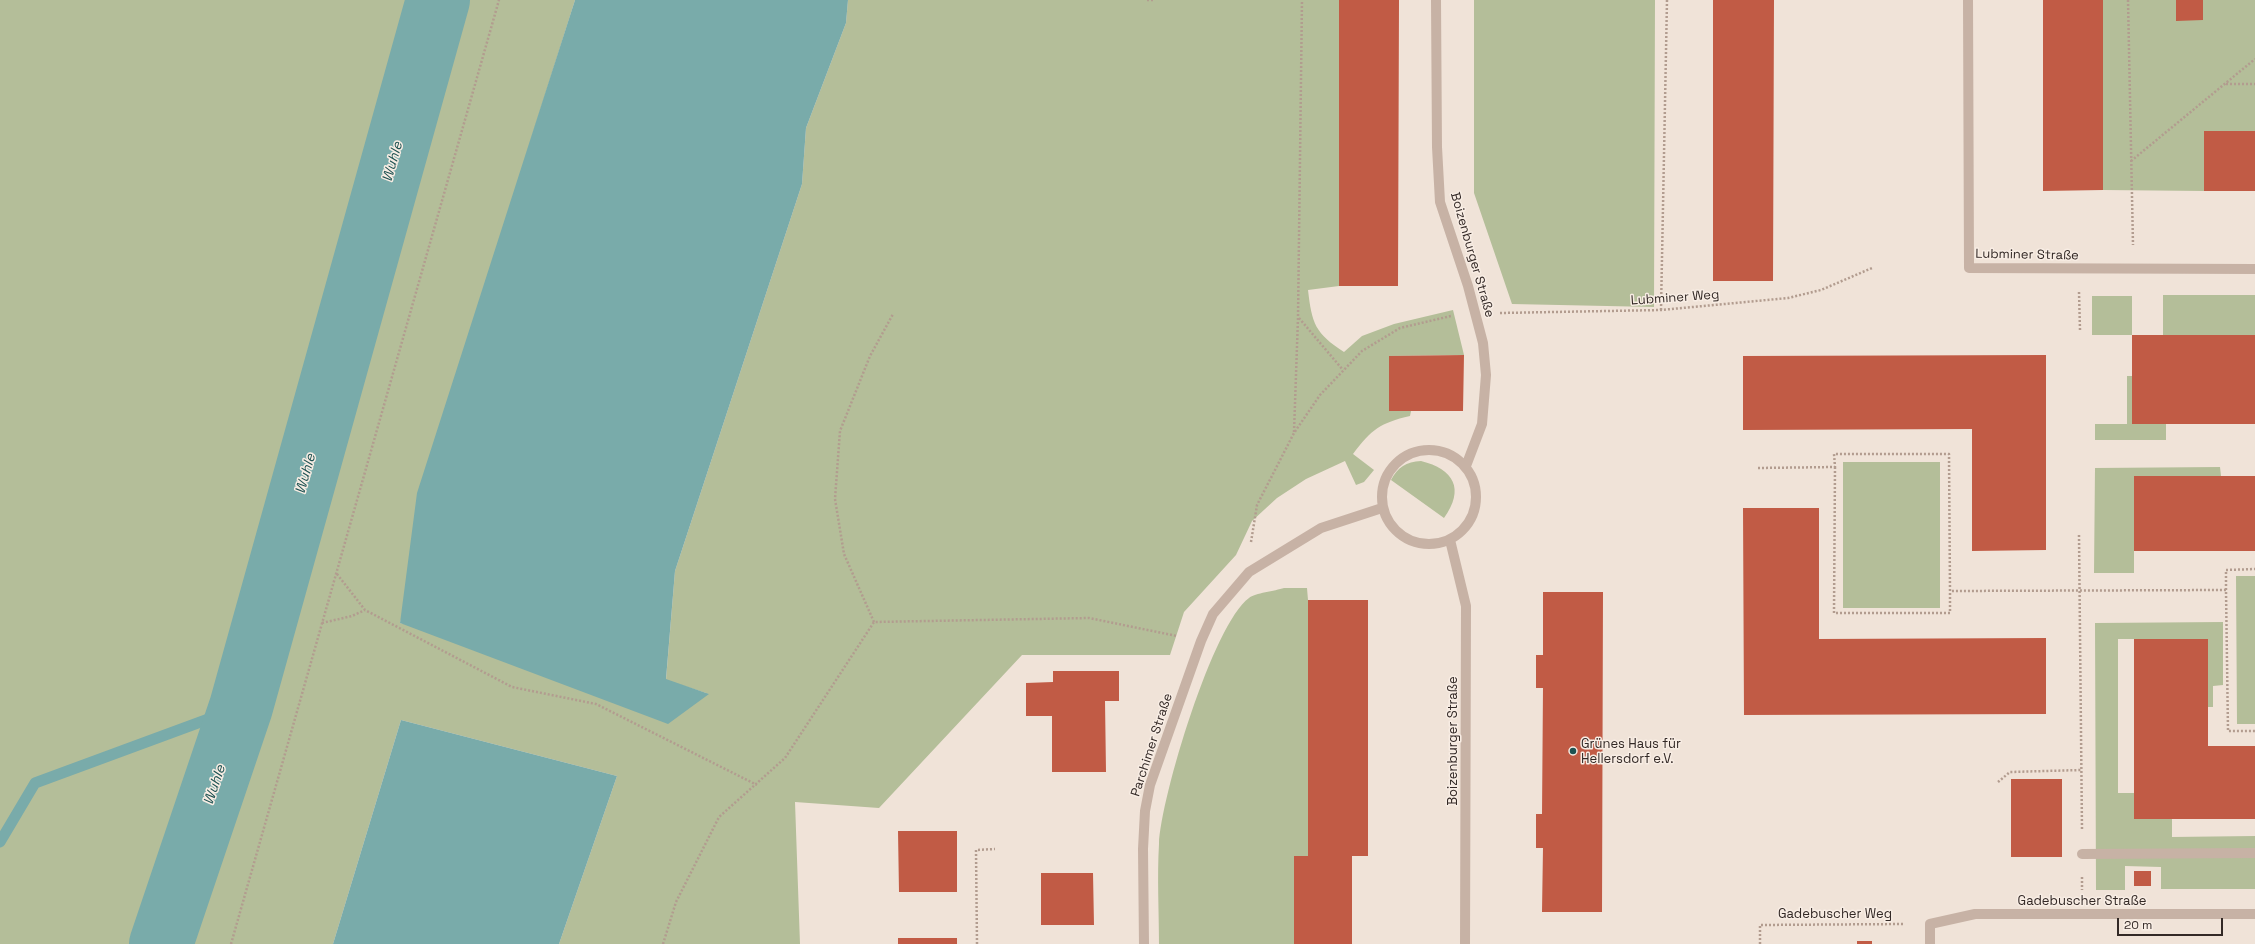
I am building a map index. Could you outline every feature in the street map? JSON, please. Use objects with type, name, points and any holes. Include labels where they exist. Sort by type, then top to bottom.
[{"type":"street","name":"Boizenburger Straße","points":[[1436,0],[1437,147],[1440,202],[1468,286],[1483,343],[1486,375],[1482,424],[1466,466]]},
{"type":"street","name":"Lubminer Straße","points":[[1968,0],[1969,268],[2255,269]]},
{"type":"street","points":[[1419,449],[1445,451],[1466,466],[1477,490],[1476,511],[1466,528],[1450,540],[1422,545],[1396,532],[1382,508],[1382,483],[1396,461],[1419,449]]},
{"type":"street","points":[[1249,572],[1321,528],[1382,508]]},
{"type":"street","name":"Boizenburger Straße","points":[[1450,540],[1466,606],[1465,944]]},
{"type":"street","name":"Parchimer Straße","points":[[1144,944],[1143,849],[1146,805],[1153,777],[1201,640],[1213,614],[1249,572]]},
{"type":"street","points":[[2082,854],[2255,853]]},
{"type":"street","name":"Gadebuscher Straße","points":[[1930,924],[1975,914],[2255,914]]},
{"type":"street","points":[[1930,924],[1930,944]]},
{"type":"path","points":[[231,944],[499,0]]},
{"type":"path","points":[[1147,0],[1154,0]]},
{"type":"path","points":[[1294,433],[1298,318],[1302,0]]},
{"type":"path","points":[[1661,310],[1667,0]]},
{"type":"path","points":[[2128,0],[2133,268]]},
{"type":"path","points":[[2131,162],[2255,59]]},
{"type":"path","points":[[2225,84],[2255,84]]},
{"type":"path","name":"Lubminer Weg","points":[[1249,572],[1256,505],[1294,433],[1320,395],[1362,351],[1400,328],[1457,314],[1661,310],[1788,298],[1822,290],[1872,268]]},
{"type":"path","points":[[2079,299],[2080,330]]},
{"type":"path","points":[[874,622],[844,554],[835,499],[840,431],[870,356],[893,314]]},
{"type":"path","points":[[1298,318],[1343,370]]},
{"type":"path","points":[[1834,454],[1949,454],[1950,591],[1950,613],[1834,613],[1834,454]]},
{"type":"path","points":[[1758,468],[1835,468]]},
{"type":"path","points":[[2079,535],[2082,915]]},
{"type":"path","points":[[2255,569],[2226,570],[2228,732],[2255,731]]},
{"type":"path","points":[[336,573],[365,610],[512,687],[596,704],[757,785]]},
{"type":"path","points":[[1950,591],[2226,590]]},
{"type":"path","points":[[322,623],[352,616],[365,610]]},
{"type":"path","points":[[874,622],[1089,618],[1201,640]]},
{"type":"path","points":[[663,944],[676,902],[719,817],[757,785],[785,758],[874,622]]},
{"type":"path","points":[[1998,782],[2010,772],[2081,770]]},
{"type":"path","points":[[977,944],[976,850],[995,849]]},
{"type":"path","name":"Gadebuscher Weg","points":[[1760,944],[1760,925],[1930,924]]},
{"type":"green space","points":[[0,0],[575,0],[528,149],[400,623],[709,694],[666,680],[675,571],[802,184],[806,128],[846,23],[848,0],[1339,0],[1339,286],[1308,290],[1314,320],[1321,333],[1344,352],[1362,336],[1394,324],[1453,310],[1464,355],[1390,356],[1389,411],[1411,411],[1410,416],[1391,421],[1377,428],[1366,438],[1353,454],[1374,470],[1364,482],[1356,485],[1345,461],[1306,479],[1277,498],[1252,521],[1236,555],[1184,612],[1170,655],[1022,655],[879,808],[795,802],[800,944],[559,944],[617,776],[401,720],[333,944],[0,944]]},
{"type":"green space","points":[[1474,0],[1655,0],[1654,307],[1512,304],[1474,193]]},
{"type":"green space","points":[[2103,0],[2255,0],[2255,131],[2204,131],[2204,191],[2103,190]]},
{"type":"green space","points":[[2163,295],[2255,295],[2255,335],[2163,335]]},
{"type":"green space","points":[[2092,296],[2132,296],[2132,335],[2092,335]]},
{"type":"green space","points":[[2127,376],[2132,376],[2166,424],[2166,440],[2095,440],[2095,424],[2127,424]]},
{"type":"green space","points":[[1421,461],[1441,469],[1453,482],[1455,489],[1454,498],[1444,518],[1391,480],[1403,466]]},
{"type":"green space","points":[[1843,462],[1940,462],[1940,608],[1843,608]]},
{"type":"green space","points":[[2220,467],[2221,476],[2134,476],[2134,573],[2094,573],[2095,468]]},
{"type":"green space","points":[[2236,576],[2255,576],[2255,724],[2237,724]]},
{"type":"green space","points":[[1284,588],[1307,588],[1308,600],[1308,856],[1294,856],[1294,944],[1159,944],[1158,856],[1162,821],[1169,789],[1191,713],[1205,675],[1220,641],[1235,614],[1252,596]]},
{"type":"green space","points":[[2223,622],[2223,685],[2213,686],[2213,707],[2208,707],[2208,639],[2118,639],[2118,793],[2134,793],[2134,819],[2172,819],[2172,837],[2255,836],[2255,889],[2161,889],[2161,867],[2125,866],[2125,890],[2096,890],[2095,623]]},
{"type":"water","points":[[575,0],[848,0],[846,23],[806,128],[802,184],[675,571],[666,679],[709,694],[668,724],[400,623],[417,493]]},
{"type":"water","points":[[401,720],[617,776],[559,944],[333,944]]},
{"type":"building","points":[[1339,0],[1399,0],[1398,286],[1339,286]]},
{"type":"building","points":[[1713,0],[1774,0],[1773,281],[1713,281]]},
{"type":"building","points":[[2043,0],[2103,0],[2103,190],[2043,191]]},
{"type":"building","points":[[2176,0],[2203,0],[2203,20],[2176,21]]},
{"type":"building","points":[[2204,131],[2255,131],[2255,191],[2204,191]]},
{"type":"building","points":[[2132,335],[2255,335],[2255,424],[2132,424]]},
{"type":"building","points":[[1464,355],[1463,411],[1389,411],[1389,356]]},
{"type":"building","points":[[2046,355],[2046,550],[1972,551],[1972,429],[1743,430],[1743,356]]},
{"type":"building","points":[[2134,476],[2255,476],[2255,551],[2134,551]]},
{"type":"building","points":[[1743,508],[1819,508],[1819,639],[2046,638],[2046,714],[1744,715]]},
{"type":"building","name":"Grünes Haus für Hellersdorf e.V.","points":[[1543,592],[1603,592],[1602,912],[1542,912],[1543,848],[1536,848],[1536,814],[1542,814],[1543,688],[1536,688],[1536,655],[1543,655]]},
{"type":"building","points":[[1308,600],[1368,600],[1368,856],[1352,856],[1352,944],[1294,944],[1294,856],[1308,856]]},
{"type":"building","points":[[2134,639],[2208,639],[2208,746],[2255,746],[2255,819],[2134,819]]},
{"type":"building","points":[[1053,671],[1119,671],[1119,701],[1105,701],[1106,772],[1052,772],[1052,716],[1026,716],[1026,683],[1053,682]]},
{"type":"building","points":[[2011,779],[2062,779],[2062,857],[2011,857]]},
{"type":"building","points":[[898,831],[957,831],[957,892],[899,892]]},
{"type":"building","points":[[2134,871],[2151,871],[2151,886],[2134,886]]},
{"type":"building","points":[[1041,873],[1093,873],[1094,925],[1041,925]]},
{"type":"building","points":[[898,938],[957,938],[957,944],[898,944]]},
{"type":"building","points":[[1857,941],[1872,941],[1872,944],[1857,944]]},
{"type":"waterway","name":"Wuhle","points":[[161,944],[241,707],[438,0]]},
{"type":"waterway","points":[[0,842],[35,783],[241,707]]},
{"type":"place","name":"Grünes Haus für Hellersdorf e.V.","points":[[1573,751]]}]
